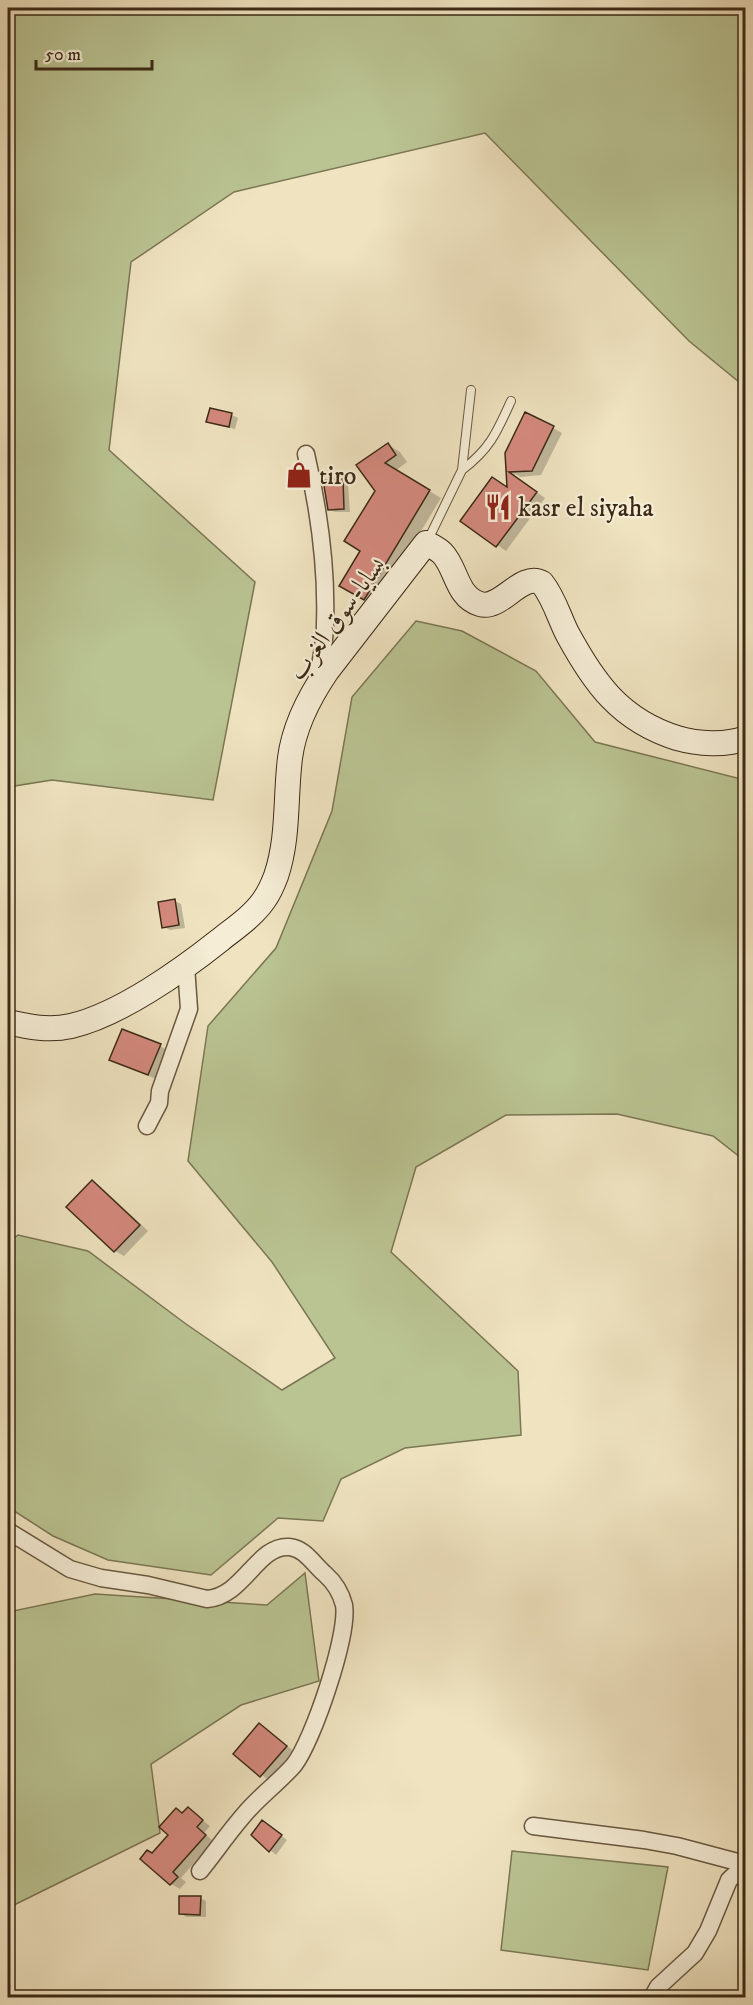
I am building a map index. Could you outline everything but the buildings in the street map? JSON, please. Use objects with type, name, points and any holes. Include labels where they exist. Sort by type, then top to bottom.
[{"type":"street","points":[[306,454],[324,554],[325,625],[316,687]]},
{"type":"street","points":[[426,543],[443,554],[466,596],[481,605],[488,605],[532,581],[542,583],[567,632],[598,682],[613,701],[638,720],[668,735],[688,741],[723,742],[746,738]]},
{"type":"street","name":"بسايا-سوق الغرب","points":[[8,1022],[41,1029],[89,1021],[137,996],[186,966],[239,926],[264,901],[272,887],[283,846],[287,818],[290,756],[302,716],[316,687],[426,543]]},
{"type":"street","points":[[147,1126],[159,1103],[160,1091],[189,1009],[186,966]]},
{"type":"street","points":[[8,1531],[70,1569],[101,1578],[148,1585],[207,1599],[228,1593],[268,1554],[288,1547],[298,1549],[331,1579],[340,1593],[344,1606],[334,1664],[324,1700],[295,1763],[200,1871]]},
{"type":"street","points":[[532,1826],[644,1840],[745,1864]]},
{"type":"street","points":[[652,1998],[658,1987],[694,1953],[708,1931],[729,1880],[745,1864]]},
{"type":"lane","points":[[426,543],[462,470],[471,390]]},
{"type":"lane","points":[[462,470],[482,454],[489,445],[511,401]]},
{"type":"green space","points":[[8,8],[745,8],[745,387],[689,341],[485,133],[234,192],[131,262],[109,450],[255,582],[213,800],[52,780],[8,787]]},
{"type":"green space","points":[[416,621],[462,631],[536,671],[595,742],[745,780],[746,982],[743,1003],[746,1014],[745,1161],[713,1136],[617,1114],[506,1115],[416,1167],[391,1252],[518,1371],[521,1435],[405,1448],[341,1479],[323,1521],[278,1518],[211,1575],[108,1560],[53,1536],[8,1507],[8,1243],[18,1235],[88,1251],[186,1324],[282,1390],[335,1358],[272,1262],[188,1161],[208,1026],[276,948],[332,811],[352,697]]},
{"type":"green space","points":[[305,1573],[319,1681],[241,1705],[151,1764],[160,1833],[8,1908],[8,1612],[95,1594],[267,1605]]},
{"type":"green space","points":[[512,1851],[668,1867],[648,1970],[501,1950]]},
{"type":"place","name":"tiro","points":[[299,475]]},
{"type":"place","name":"kasr el siyaha","points":[[498,507]]}]
